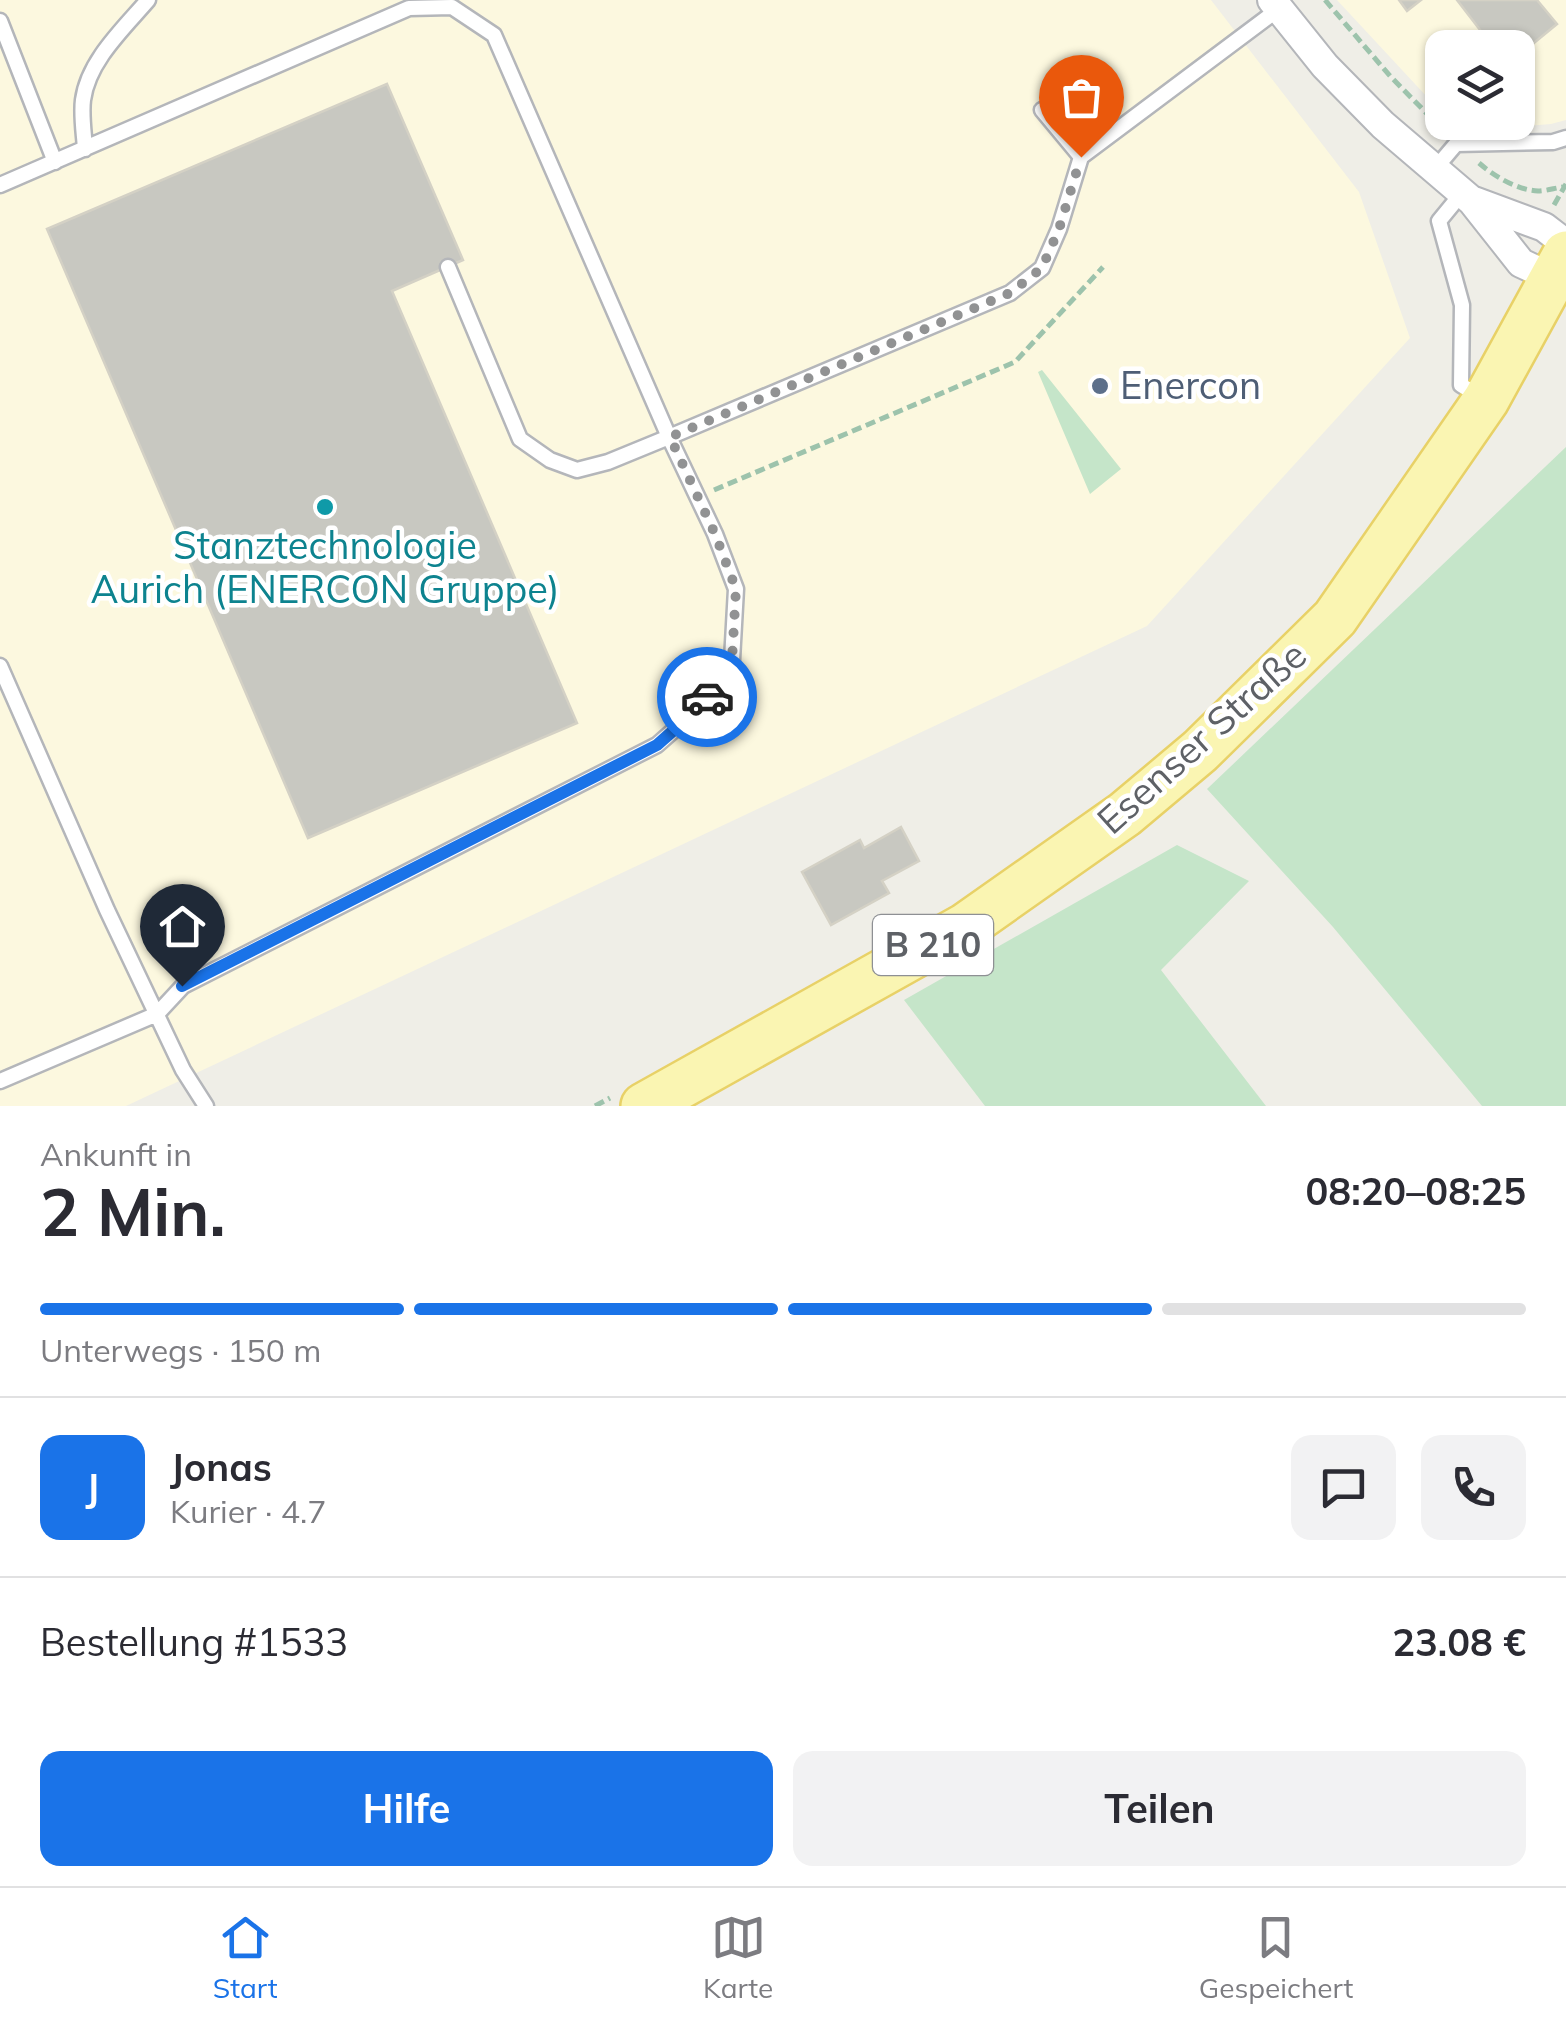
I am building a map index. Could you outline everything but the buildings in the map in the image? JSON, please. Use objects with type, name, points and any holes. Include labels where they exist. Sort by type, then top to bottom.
[{"type":"main road","name":"Esenser Straße","points":[[628,1101],[966,926],[1140,802],[1200,751],[1336,618],[1486,400],[1557,250]]},
{"type":"street","points":[[1276,4],[1325,66],[1383,126],[1467,197],[1557,250]]},
{"type":"street","points":[[1467,197],[1521,263],[1557,250]]},
{"type":"lane","points":[[85,148],[83,100],[92,72],[148,0]]},
{"type":"lane","points":[[448,266],[520,440],[550,460],[577,470],[608,462],[1010,293],[1042,268],[1059,229],[1081,157],[1276,4]]},
{"type":"lane","points":[[0,186],[409,8],[452,6],[494,35],[736,589],[732,660],[700,707],[657,745],[182,986],[156,1014],[0,1081]]},
{"type":"lane","points":[[0,21],[55,162]]},
{"type":"lane","points":[[1042,110],[1081,157]]},
{"type":"lane","points":[[1434,170],[1456,144],[1553,142],[1566,138]]},
{"type":"lane","points":[[1467,197],[1439,221],[1462,305],[1461,385],[1486,400]]},
{"type":"lane","points":[[0,666],[107,910],[183,1070],[206,1106]]},
{"type":"path","points":[[1325,0],[1390,76],[1488,171],[1518,186],[1540,191],[1564,185],[1557,250]]},
{"type":"path","points":[[698,497],[1015,362],[1103,266]]},
{"type":"path","points":[[595,1106],[628,1101]]},
{"type":"shaded area","points":[[0,0],[1211,0],[1359,192],[1410,338],[1147,626],[126,1106],[0,1106]]},
{"type":"shaded area","points":[[1337,0],[1566,0],[1566,120],[1535,125],[1535,30],[1425,30],[1425,95]]},
{"type":"green space","points":[[1042,370],[1121,469],[1090,494],[1038,372]]},
{"type":"green space","points":[[1566,447],[1566,1106],[1482,1106],[1333,927],[1207,789]]},
{"type":"green space","points":[[1177,845],[1249,881],[1161,970],[1266,1106],[985,1106],[904,1000]]},
{"type":"way so far","points":[[707,697],[732,660],[736,589],[670,437],[1010,293],[1042,268],[1059,229],[1081,157]]},
{"type":"place","name":"Enercon","points":[[1100,386]]},
{"type":"place","name":"Stanztechnologie Aurich (ENERCON Gruppe)","points":[[325,507]]},
{"type":"route","points":[[182,986],[657,745],[707,697]]}]
